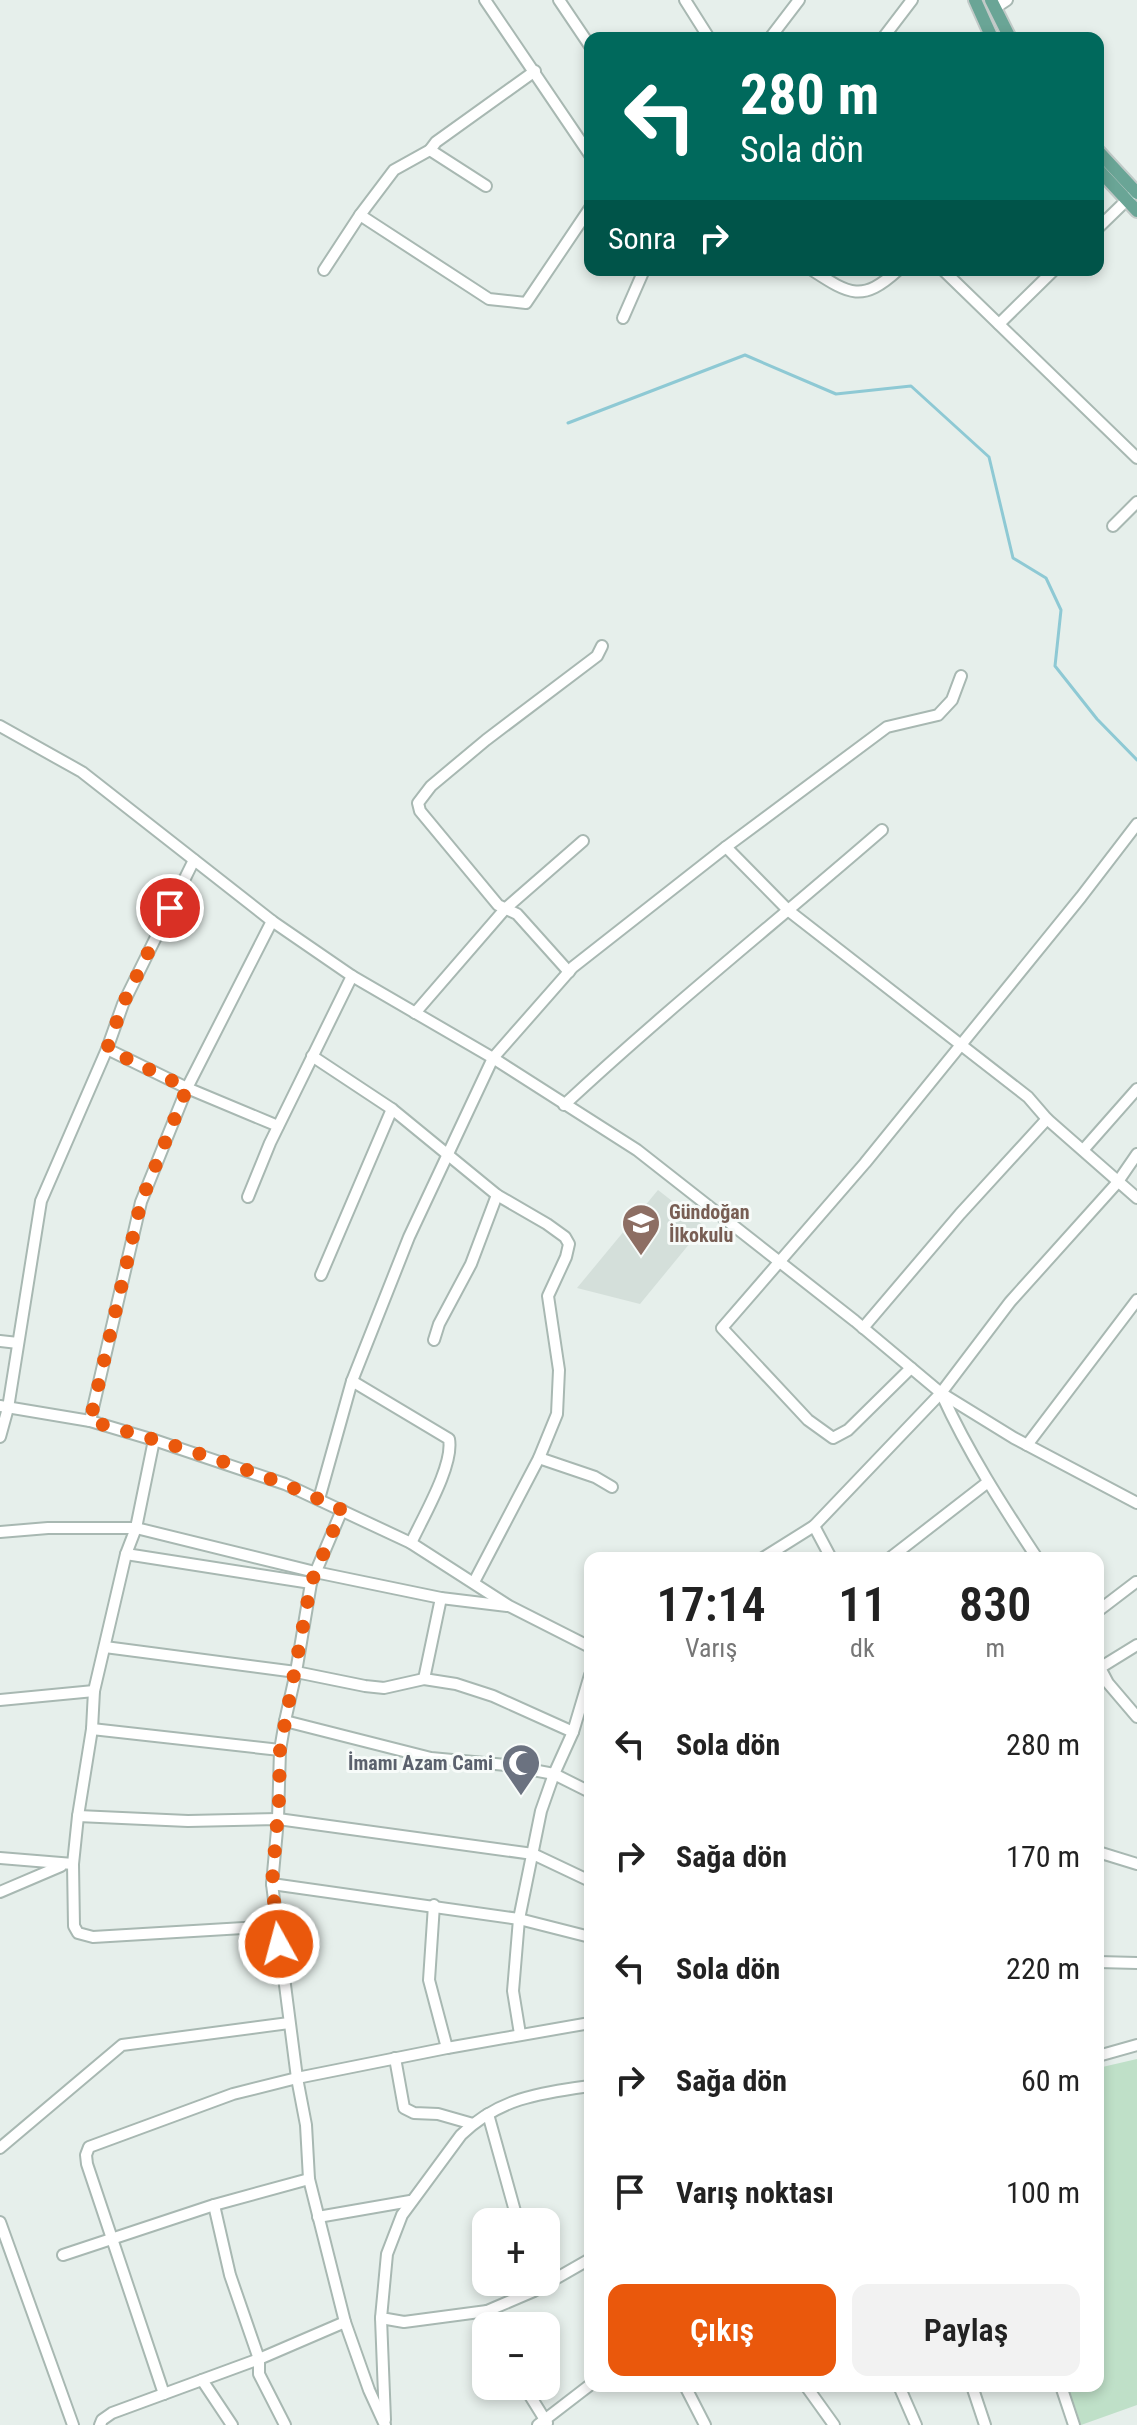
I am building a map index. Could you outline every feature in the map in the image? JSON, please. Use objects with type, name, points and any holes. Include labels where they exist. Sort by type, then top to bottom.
[{"type":"main road","points":[[975,0],[989,32]]},
{"type":"main road","points":[[993,4],[1007,32]]},
{"type":"main road","points":[[1104,159],[1133,195],[1137,211]]},
{"type":"main road","points":[[1104,173],[1133,195]]},
{"type":"street","points":[[485,0],[584,134]]},
{"type":"street","points":[[559,0],[584,37]]},
{"type":"street","points":[[685,0],[705,32]]},
{"type":"street","points":[[775,32],[799,0]]},
{"type":"street","points":[[888,32],[912,0]]},
{"type":"street","points":[[993,4],[1007,0]]},
{"type":"street","points":[[324,270],[394,170],[430,150],[436,142],[535,71]]},
{"type":"street","points":[[430,150],[486,186]]},
{"type":"street","points":[[1104,222],[1133,195]]},
{"type":"street","points":[[360,215],[489,299],[526,303],[584,217]]},
{"type":"street","points":[[623,318],[641,276]]},
{"type":"street","points":[[822,276],[843,289],[872,291],[891,276]]},
{"type":"street","points":[[949,276],[1137,458]]},
{"type":"street","points":[[999,324],[1048,276]]},
{"type":"street","points":[[1113,526],[1137,502]]},
{"type":"street","points":[[569,972],[517,914],[498,905],[420,811],[418,803],[431,786],[597,656],[602,646]]},
{"type":"street","points":[[319,1499],[352,1381],[409,1237],[493,1058],[569,972],[726,847],[887,727],[938,715],[952,700],[961,676]]},
{"type":"street","points":[[0,726],[82,772],[272,921],[352,976],[493,1058],[637,1150],[941,1393],[1027,1445],[1137,1503]]},
{"type":"street","points":[[911,1368],[848,1430],[833,1438],[808,1420],[722,1328],[865,1163],[1137,824]]},
{"type":"street","points":[[564,1105],[643,1031],[882,830]]},
{"type":"street","points":[[415,1013],[505,909],[583,841]]},
{"type":"street","points":[[726,847],[789,911],[1028,1097],[1047,1119],[1137,1198]]},
{"type":"street","points":[[0,1437],[41,1201],[107,1049],[123,1004],[194,860]]},
{"type":"street","points":[[90,1421],[141,1202],[187,1088],[272,921]]},
{"type":"street","points":[[248,1197],[278,1126],[352,976]]},
{"type":"street","points":[[107,1049],[187,1088],[278,1126]]},
{"type":"street","points":[[312,1056],[392,1109],[497,1195],[547,1224],[565,1237],[569,1244],[548,1296],[559,1370],[557,1414],[539,1458],[474,1582]]},
{"type":"street","points":[[1084,1149],[1137,1089]]},
{"type":"street","points":[[321,1275],[392,1109]]},
{"type":"street","points":[[863,1328],[960,1214],[1047,1119]]},
{"type":"street","points":[[773,1552],[814,1526],[941,1393],[1010,1302],[1117,1183],[1137,1154]]},
{"type":"street","points":[[434,1340],[439,1324],[471,1264],[497,1195]]},
{"type":"street","points":[[1027,1445],[1137,1300]]},
{"type":"street","points":[[0,1341],[18,1343]]},
{"type":"street","points":[[352,1381],[449,1439],[446,1464],[411,1543]]},
{"type":"street","points":[[941,1393],[957,1429],[1032,1552]]},
{"type":"street","points":[[4,1407],[90,1421],[285,1484],[411,1543],[509,1606],[584,1644]]},
{"type":"street","points":[[154,1440],[136,1528],[126,1554],[94,1691],[92,1729],[68,1865],[74,1926],[78,1933],[93,1937],[277,1926]]},
{"type":"street","points":[[539,1458],[595,1477],[612,1487]]},
{"type":"street","points":[[898,1552],[988,1482]]},
{"type":"street","points":[[342,1510],[311,1583],[285,1721],[280,1750],[272,1884],[289,2023],[306,2125],[309,2179],[345,2322],[385,2425]]},
{"type":"street","points":[[814,1526],[828,1552]]},
{"type":"street","points":[[0,1532],[48,1528],[136,1528],[315,1572],[441,1598],[509,1606]]},
{"type":"street","points":[[126,1554],[311,1583]]},
{"type":"street","points":[[1104,1606],[1136,1582]]},
{"type":"street","points":[[424,1679],[441,1598]]},
{"type":"street","points":[[1104,1664],[1137,1645]]},
{"type":"street","points":[[105,1647],[296,1672],[384,1688],[424,1679],[456,1684],[493,1696],[573,1732]]},
{"type":"street","points":[[1104,1676],[1137,1717]]},
{"type":"street","points":[[0,1700],[94,1691]]},
{"type":"street","points":[[520,2034],[513,1991],[519,1919],[541,1811],[573,1732],[584,1695]]},
{"type":"street","points":[[285,1721],[431,1758],[506,1765],[554,1774],[584,1789]]},
{"type":"street","points":[[92,1729],[280,1750]]},
{"type":"street","points":[[78,1816],[188,1821],[278,1819],[533,1854],[584,1878]]},
{"type":"street","points":[[1104,1854],[1137,1864]]},
{"type":"street","points":[[0,1858],[68,1865]]},
{"type":"street","points":[[0,1892],[68,1865]]},
{"type":"street","points":[[272,1884],[519,1919],[584,1935]]},
{"type":"street","points":[[434,1905],[429,1980],[447,2048]]},
{"type":"street","points":[[1104,1962],[1137,1963]]},
{"type":"street","points":[[0,2148],[122,2045],[289,2023]]},
{"type":"street","points":[[164,2394],[87,2164],[89,2147],[233,2094],[297,2078],[584,2024]]},
{"type":"street","points":[[1104,2054],[1137,2045]]},
{"type":"street","points":[[395,2058],[404,2108],[414,2113],[438,2114],[473,2124]]},
{"type":"street","points":[[385,2425],[381,2318],[387,2254],[410,2201],[461,2135],[488,2114],[533,2094],[584,2087]]},
{"type":"street","points":[[488,2114],[514,2208]]},
{"type":"street","points":[[63,2255],[214,2205],[309,2179]]},
{"type":"street","points":[[318,2217],[410,2201]]},
{"type":"street","points":[[214,2205],[230,2275],[259,2359],[259,2374],[285,2425]]},
{"type":"street","points":[[0,2222],[73,2425]]},
{"type":"street","points":[[560,2273],[584,2262]]},
{"type":"street","points":[[381,2318],[404,2322],[487,2311],[514,2296]]},
{"type":"street","points":[[100,2425],[112,2413],[259,2359],[345,2322]]},
{"type":"street","points":[[202,2380],[232,2425]]},
{"type":"street","points":[[532,2400],[544,2423],[584,2390]]},
{"type":"street","points":[[688,2392],[705,2425]]},
{"type":"street","points":[[810,2392],[834,2425]]},
{"type":"street","points":[[902,2392],[916,2425]]},
{"type":"street","points":[[974,2392],[985,2425]]},
{"type":"street","points":[[1063,2392],[1074,2425]]},
{"type":"shaded area","name":"Gündoğan İlkokulu","points":[[658,1190],[704,1226],[640,1304],[577,1288]]},
{"type":"green space","points":[[1137,2059],[1137,2405],[1081,2425],[1070,2392],[1104,2392],[1104,2067]]},
{"type":"waterway","points":[[568,423],[745,355],[836,394],[911,386],[989,457],[1013,558],[1046,578],[1061,610],[1055,666],[1097,719],[1137,760]]},
{"type":"place","name":"Gündoğan İlkokulu","points":[[641,1257]]},
{"type":"place","name":"İmamı Azam Cami","points":[[521,1797]]},
{"type":"route","points":[[170,908],[123,1004],[107,1049],[187,1088],[141,1202],[90,1421],[285,1484],[342,1510],[311,1583],[280,1750],[272,1884],[279,1944]]}]
